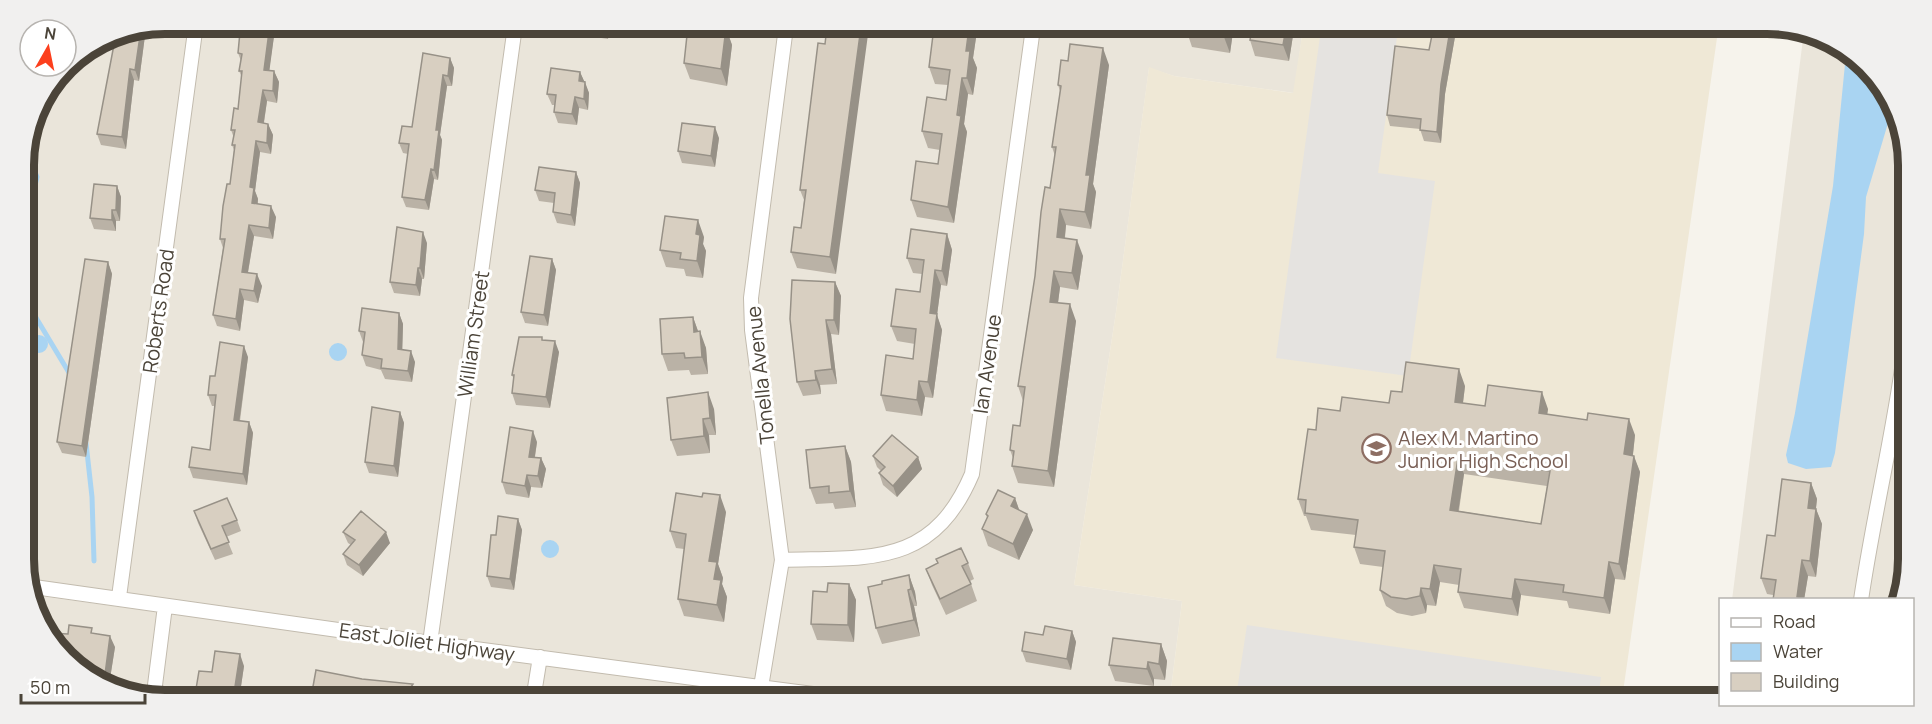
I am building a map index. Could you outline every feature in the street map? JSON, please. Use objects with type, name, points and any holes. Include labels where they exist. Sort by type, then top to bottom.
[{"type":"street","name":"Ian Avenue","points":[[782,560],[872,557],[910,548],[939,528],[963,495],[972,474],[1032,34]]},
{"type":"street","name":"Roberts Road","points":[[119,597],[195,35]]},
{"type":"street","name":"William Street","points":[[430,643],[514,35]]},
{"type":"street","name":"Tonella Avenue","points":[[760,690],[782,560],[752,330],[751,298],[785,35]]},
{"type":"street","points":[[1861,598],[1888,443],[1898,401]]},
{"type":"street","points":[[1888,443],[1898,444]]},
{"type":"street","name":"East Joliet Highway","points":[[38,587],[540,657],[751,690]]},
{"type":"street","points":[[155,689],[165,606]]},
{"type":"street","points":[[535,690],[540,657]]},
{"type":"shaded area","points":[[1302,34],[1294,93],[1174,76],[1149,68],[1116,312],[1074,585],[1182,601],[1171,689],[781,690],[38,586],[34,558],[35,157],[41,123],[52,100],[69,78],[78,78],[79,67],[100,52],[123,41],[157,35]]},
{"type":"shaded area","name":"Alex M. Martino Junior High School","points":[[1302,34],[1718,34],[1623,689],[1171,689],[1182,601],[1074,585],[1116,312],[1149,67],[1174,76],[1293,93]]},
{"type":"shaded area","points":[[1320,34],[1397,34],[1378,173],[1435,181],[1408,376],[1276,358]]},
{"type":"shaded area","points":[[1803,40],[1839,57],[1865,79],[1884,108],[1895,140],[1898,166],[1898,558],[1895,584],[1892,598],[1732,598]]},
{"type":"shaded area","points":[[40,596],[734,690],[166,690],[140,687],[108,676],[79,657],[57,631]]},
{"type":"shaded area","points":[[1247,625],[1601,677],[1599,689],[1237,689]]},
{"type":"water","points":[[1845,61],[1865,79],[1889,119],[1866,197],[1864,234],[1835,453],[1831,467],[1806,469],[1788,463],[1786,455],[1833,186]]},
{"type":"water","points":[[39,335],[47,341],[45,350],[39,353],[35,351],[35,337]]},
{"type":"water","points":[[334,343],[342,343],[347,348],[345,359],[334,361],[329,356],[329,348]]},
{"type":"water","points":[[550,540],[558,545],[559,549],[554,557],[550,558],[542,553],[541,549],[546,541]]},
{"type":"building","points":[[968,34],[966,51],[970,51],[967,78],[962,78],[957,115],[961,116],[948,207],[911,200],[916,161],[938,164],[942,134],[922,131],[927,97],[946,100],[950,70],[929,67],[933,35]]},
{"type":"building","points":[[1204,34],[1225,34],[1224,37]]},
{"type":"building","points":[[1251,34],[1285,34],[1283,45],[1250,40]]},
{"type":"building","points":[[1432,34],[1449,34],[1441,84],[1437,132],[1420,130],[1421,119],[1387,115],[1395,46],[1429,50]]},
{"type":"building","points":[[240,35],[269,35],[264,70],[274,71],[273,91],[263,90],[258,122],[268,124],[267,143],[256,141],[250,187],[254,188],[252,203],[271,206],[269,228],[249,225],[242,272],[257,274],[254,291],[240,289],[236,319],[213,315],[225,239],[220,239],[223,206],[227,184],[230,184],[235,145],[232,145],[235,130],[231,130],[234,108],[238,109],[242,71],[239,71],[242,54],[238,53]]},
{"type":"building","points":[[687,35],[725,35],[721,69],[684,63]]},
{"type":"building","points":[[826,35],[860,35],[830,257],[791,252],[794,227],[801,228],[806,190],[800,190],[818,43],[825,44]]},
{"type":"building","points":[[140,37],[135,70],[130,69],[122,137],[97,134],[114,45]]},
{"type":"building","points":[[1070,44],[1103,48],[1086,175],[1090,175],[1085,212],[1060,209],[1057,237],[1077,240],[1072,273],[1054,271],[1050,302],[1070,304],[1048,471],[1012,466],[1014,451],[1010,450],[1013,425],[1020,426],[1025,387],[1018,386],[1035,276],[1041,212],[1045,187],[1050,188],[1056,147],[1052,147],[1061,86],[1058,85],[1061,60],[1068,61]]},
{"type":"building","points":[[423,53],[450,58],[448,76],[443,75],[434,170],[431,169],[425,200],[402,197],[409,144],[399,143],[402,126],[412,127]]},
{"type":"building","points":[[551,68],[580,72],[579,81],[585,82],[584,99],[575,97],[572,114],[554,112],[556,95],[547,94]]},
{"type":"building","points":[[682,123],[715,127],[711,156],[678,151]]},
{"type":"building","points":[[539,167],[576,172],[571,215],[553,212],[555,193],[535,190]]},
{"type":"building","points":[[94,184],[117,186],[116,210],[112,210],[112,220],[90,218]]},
{"type":"building","points":[[665,216],[698,220],[696,234],[700,235],[697,261],[680,259],[681,253],[660,250]]},
{"type":"building","points":[[397,227],[423,232],[416,285],[390,282]]},
{"type":"building","points":[[911,229],[947,234],[942,271],[935,270],[930,313],[937,314],[928,382],[919,381],[917,400],[881,395],[886,355],[913,359],[916,329],[891,326],[896,289],[920,292],[924,260],[907,258]]},
{"type":"building","points":[[530,256],[552,259],[544,315],[521,312]]},
{"type":"building","points":[[85,259],[108,262],[82,446],[57,442]]},
{"type":"building","points":[[792,280],[835,282],[834,320],[826,320],[832,369],[815,371],[816,380],[797,382],[790,319]]},
{"type":"building","points":[[362,308],[399,313],[398,349],[411,351],[408,371],[381,368],[382,359],[362,355],[365,332],[359,331]]},
{"type":"building","points":[[693,317],[694,332],[700,331],[702,357],[685,358],[684,353],[662,354],[660,319]]},
{"type":"building","points":[[519,337],[542,337],[542,340],[555,341],[546,397],[512,393],[514,375],[512,375]]},
{"type":"building","points":[[220,342],[244,346],[234,420],[249,422],[243,474],[189,467],[192,447],[210,450],[216,395],[208,395],[210,376],[215,376]]},
{"type":"building","name":"Alex M. Martino Junior High School","points":[[1406,362],[1459,369],[1455,402],[1485,406],[1488,385],[1542,392],[1539,413],[1587,420],[1588,413],[1629,419],[1624,454],[1634,456],[1619,564],[1609,562],[1604,598],[1563,592],[1564,585],[1515,579],[1512,599],[1458,592],[1461,569],[1434,565],[1430,589],[1421,588],[1420,596],[1406,599],[1391,597],[1380,590],[1385,551],[1354,547],[1358,520],[1305,513],[1306,500],[1298,499],[1308,429],[1316,430],[1318,408],[1340,411],[1342,397],[1389,403],[1391,391],[1402,392]],"holes":[[[1458,458],[1550,471],[1541,524],[1450,510]]]},
{"type":"building","points":[[708,392],[710,418],[703,419],[704,436],[671,440],[667,398]]},
{"type":"building","points":[[372,407],[400,412],[394,466],[365,462]]},
{"type":"building","points":[[510,427],[533,431],[529,457],[541,458],[538,476],[527,475],[525,486],[502,482]]},
{"type":"building","points":[[892,435],[918,457],[893,486],[879,473],[885,467],[873,456]]},
{"type":"building","points":[[845,446],[850,491],[829,493],[829,486],[810,488],[806,450]]},
{"type":"building","points":[[1782,479],[1811,483],[1808,508],[1816,509],[1810,561],[1802,560],[1797,597],[1803,598],[1773,598],[1776,580],[1761,578],[1767,535],[1775,536]]},
{"type":"building","points":[[998,490],[1015,498],[1011,506],[1027,514],[1013,544],[982,529],[988,516],[986,514]]},
{"type":"building","points":[[676,493],[702,497],[703,493],[720,495],[709,561],[717,562],[714,579],[721,580],[717,605],[678,599],[686,534],[670,531]]},
{"type":"building","points":[[227,498],[237,520],[222,526],[229,542],[211,549],[194,511]]},
{"type":"building","points":[[361,511],[386,532],[359,565],[343,554],[355,540],[343,532]]},
{"type":"building","points":[[498,516],[518,519],[510,579],[487,576],[491,535],[496,535]]},
{"type":"building","points":[[961,548],[968,563],[962,566],[971,584],[940,599],[926,569],[938,563],[936,559]]},
{"type":"building","points":[[909,575],[911,589],[908,590],[914,620],[876,628],[868,587],[882,584],[882,581]]},
{"type":"building","points":[[828,583],[849,584],[848,625],[811,624],[813,591],[827,592]]},
{"type":"building","points":[[69,625],[92,628],[91,633],[110,636],[105,674],[79,657],[59,633],[68,634]]},
{"type":"building","points":[[1045,626],[1072,631],[1067,659],[1022,651],[1025,632],[1043,635]]},
{"type":"building","points":[[1113,638],[1161,644],[1159,664],[1148,662],[1147,669],[1109,665]]},
{"type":"building","points":[[215,651],[240,654],[234,690],[196,689],[199,671],[212,672]]},
{"type":"building","points":[[316,670],[362,679],[413,684],[411,687],[429,689],[429,690],[312,690]]},
{"type":"waterway","points":[[35,172],[37,177],[35,186]]},
{"type":"waterway","points":[[35,315],[71,376]]},
{"type":"waterway","points":[[86,443],[92,497],[94,561]]},
{"type":"place","name":"Alex M. Martino Junior High School","points":[[1377,449]]}]
